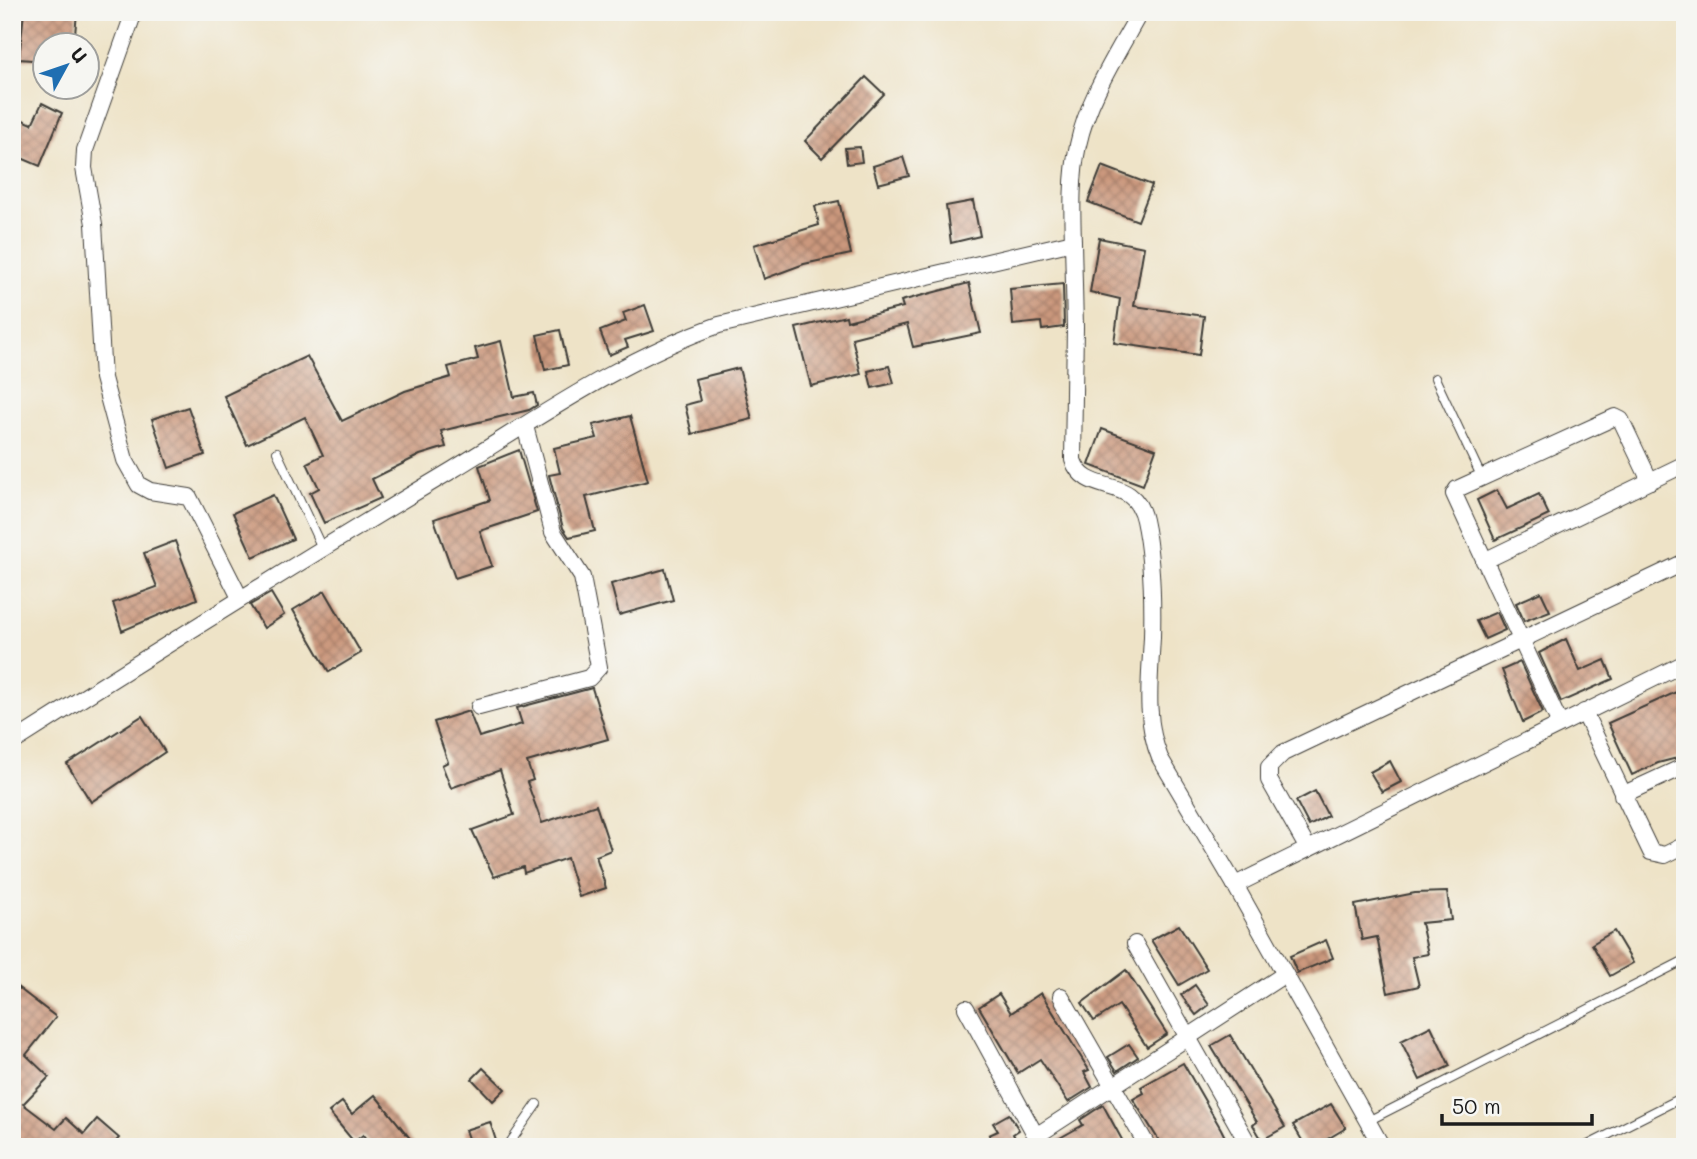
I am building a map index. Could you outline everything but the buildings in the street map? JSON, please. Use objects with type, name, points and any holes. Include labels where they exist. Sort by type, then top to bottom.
[{"type":"street","points":[[134,12],[85,150],[84,168],[94,224],[103,378],[132,476],[150,491],[189,497],[240,598]]},
{"type":"street","points":[[1140,12],[1097,91],[1078,144],[1071,192],[1075,327],[1073,460],[1077,471],[1086,479],[1123,490],[1133,496],[1140,507],[1151,591],[1151,737],[1160,758],[1235,885],[1382,1147]]},
{"type":"street","points":[[12,743],[240,598],[646,356],[719,326],[1073,242]]},
{"type":"street","points":[[1560,724],[1454,494],[1457,489],[1615,417],[1621,420],[1650,481]]},
{"type":"street","points":[[479,707],[589,678],[599,667],[582,576],[553,532],[525,426]]},
{"type":"street","points":[[1484,561],[1685,464]]},
{"type":"street","points":[[1308,849],[1269,780],[1269,767],[1283,753],[1685,562]]},
{"type":"street","points":[[1235,885],[1685,663]]},
{"type":"street","points":[[1584,712],[1651,852],[1665,855],[1685,845]]},
{"type":"street","points":[[1622,795],[1685,766]]},
{"type":"street","points":[[1135,944],[1250,1147]]},
{"type":"street","points":[[966,1008],[1039,1141],[1189,1037],[1285,975]]},
{"type":"street","points":[[1061,996],[1148,1147]]},
{"type":"lane","points":[[1435,379],[1482,478]]},
{"type":"lane","points":[[276,452],[322,548]]},
{"type":"lane","points":[[1368,1121],[1685,960]]},
{"type":"lane","points":[[1584,1147],[1685,1096]]},
{"type":"lane","points":[[507,1147],[537,1104]]}]
